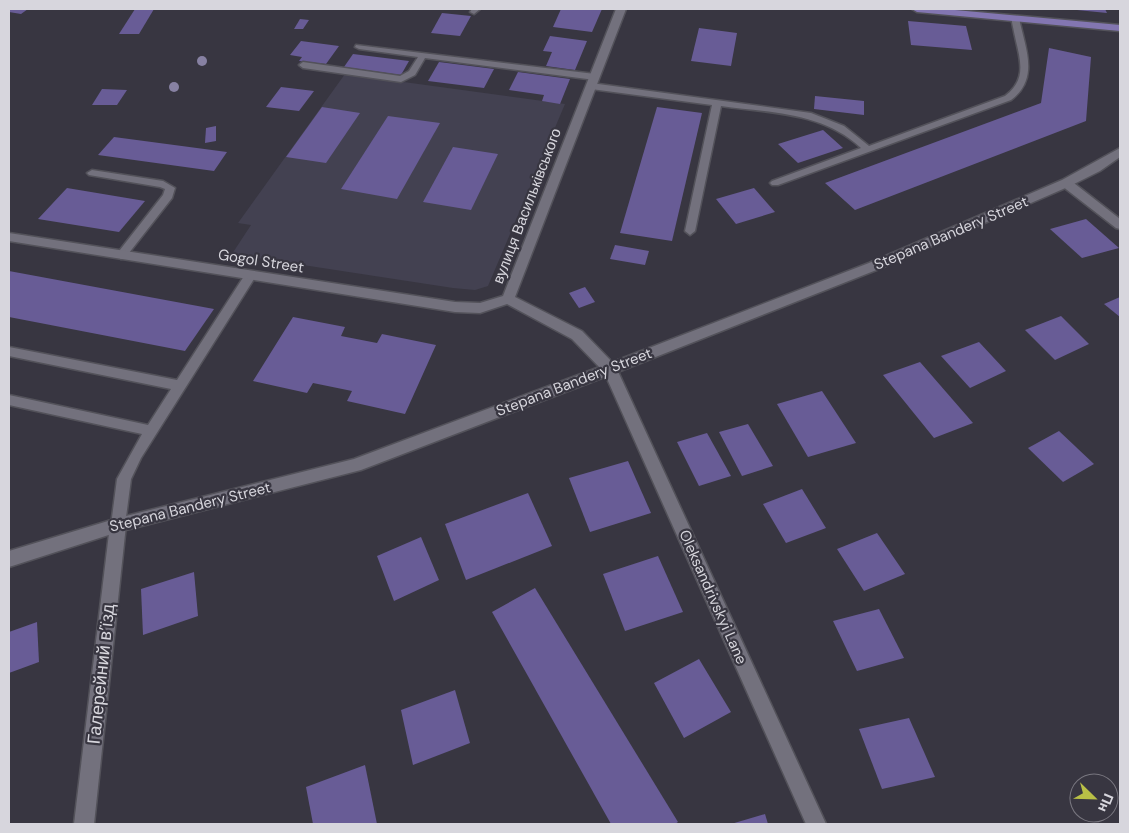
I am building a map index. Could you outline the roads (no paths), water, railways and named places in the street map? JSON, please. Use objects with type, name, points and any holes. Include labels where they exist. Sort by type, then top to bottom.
[{"type":"main road","points":[[917,9],[949,10],[1120,28]]},
{"type":"street","name":"вулиця Васильківського","points":[[610,369],[577,335],[508,298],[621,9]]},
{"type":"street","name":"Stepana Bandery Street","points":[[9,560],[118,525],[355,465],[610,369],[874,266],[1066,183],[1096,168],[1120,152]]},
{"type":"street","points":[[1066,183],[1120,225]]},
{"type":"street","name":"Gogol Street","points":[[9,237],[454,307],[480,308],[508,298]]},
{"type":"street","name":"Oleksandrivskyi Lane","points":[[610,369],[816,824]]},
{"type":"street","name":"Галерейний в’їзд","points":[[84,824],[118,525]]},
{"type":"lane","points":[[775,183],[1008,98],[1022,86],[1026,68],[1015,18]]},
{"type":"lane","points":[[359,47],[422,55],[717,103],[811,116],[837,124],[867,149]]},
{"type":"lane","points":[[303,66],[401,79],[412,74],[422,55]]},
{"type":"lane","points":[[690,231],[717,103]]},
{"type":"lane","points":[[92,172],[163,184],[170,188],[168,196],[121,255]]},
{"type":"lane","points":[[118,525],[124,479],[136,454],[250,276]]},
{"type":"lane","points":[[9,351],[180,386]]},
{"type":"lane","points":[[9,400],[150,431]]}]
